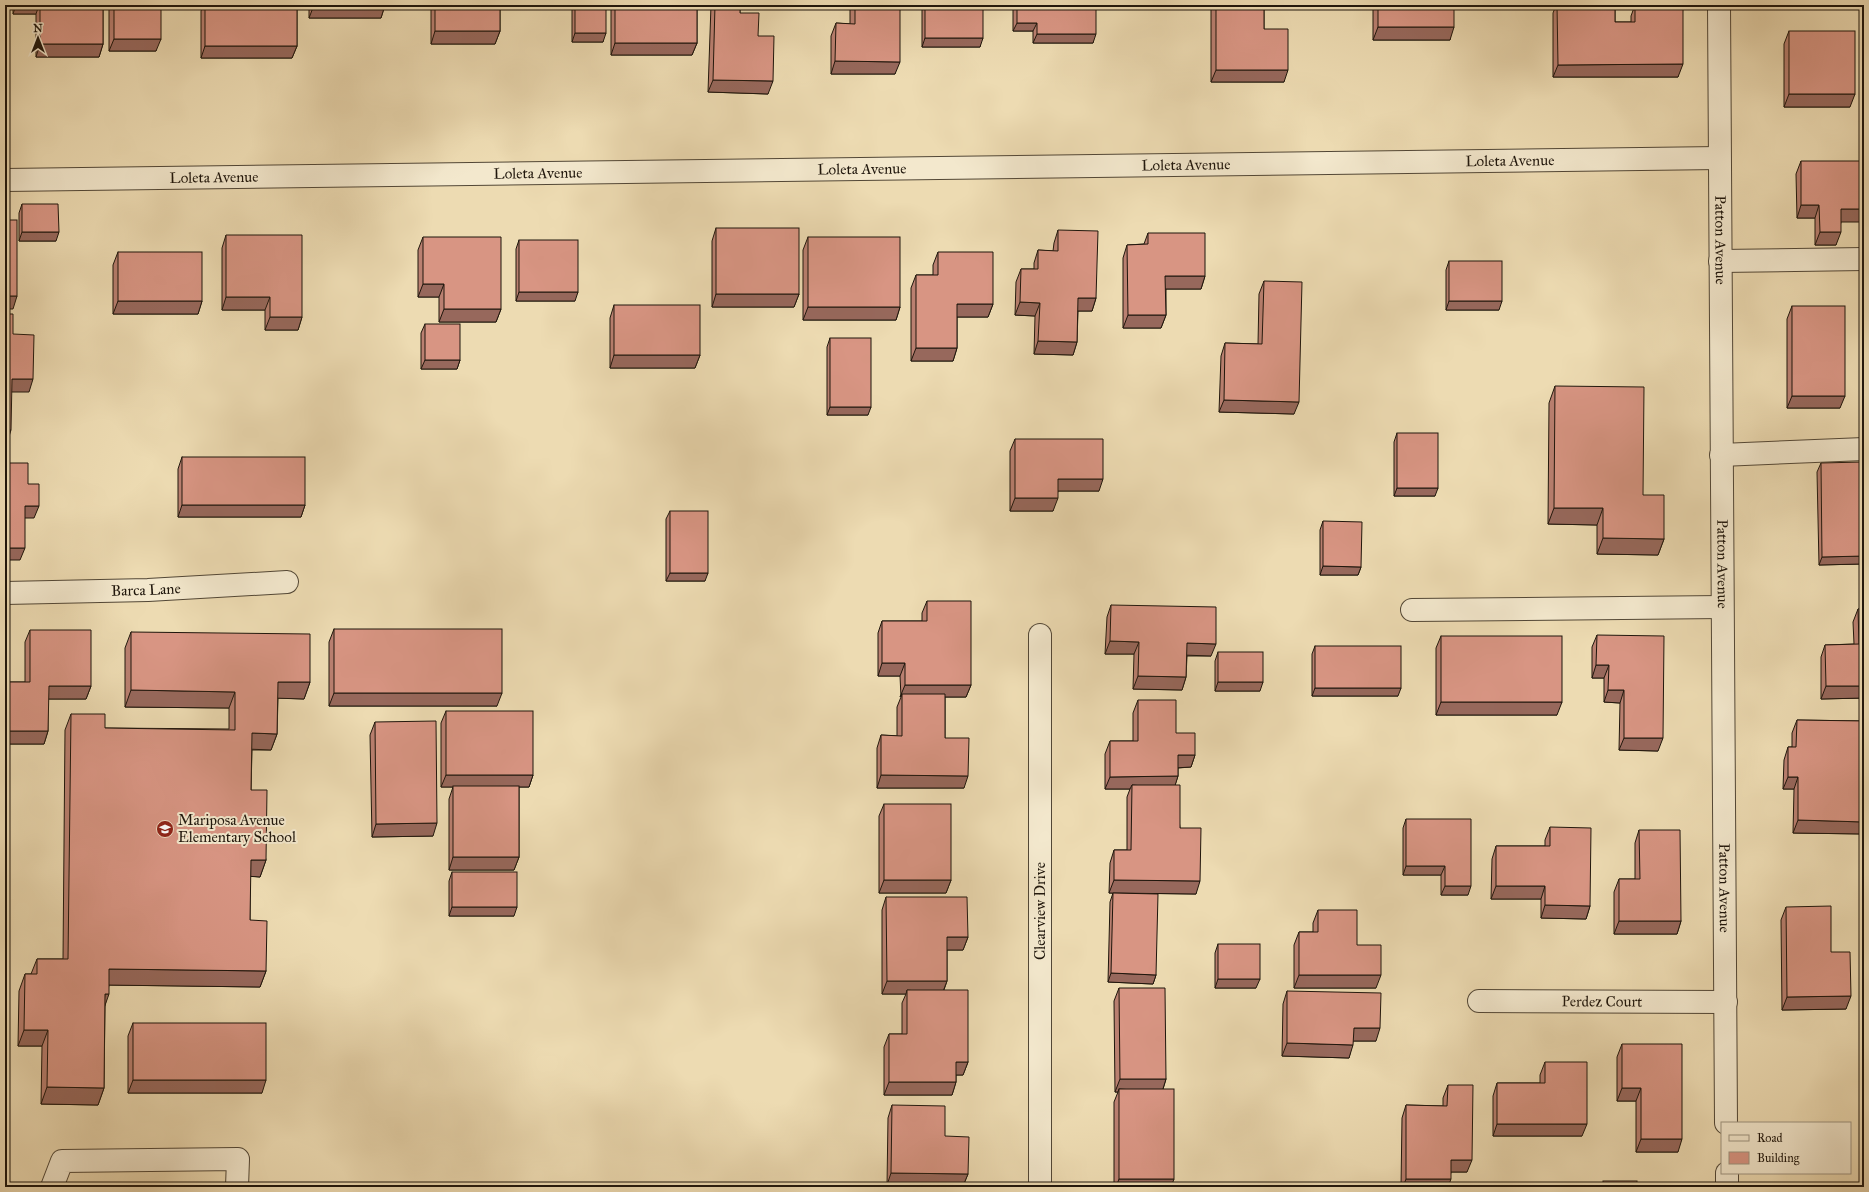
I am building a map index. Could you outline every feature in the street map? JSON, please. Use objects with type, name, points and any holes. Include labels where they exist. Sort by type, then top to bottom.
[{"type":"street","name":"Patton Avenue","points":[[1719,5],[1726,1122]]},
{"type":"street","name":"Loleta Avenue","points":[[5,180],[1719,158]]},
{"type":"street","points":[[1720,261],[1864,259]]},
{"type":"street","points":[[1721,455],[1864,449]]},
{"type":"street","name":"Barca Lane","points":[[5,593],[148,590],[287,582]]},
{"type":"street","points":[[1412,610],[1722,607]]},
{"type":"street","name":"Clearview Drive","points":[[1040,635],[1040,1187]]},
{"type":"street","name":"Perdez Court","points":[[1479,1001],[1726,1002]]},
{"type":"street","points":[[52,1187],[62,1161],[238,1159],[237,1187]]},
{"type":"street","points":[[1727,1174],[1727,1187]]},
{"type":"building","points":[[40,5],[103,5],[103,44],[40,44]]},
{"type":"building","points":[[114,5],[161,5],[161,39],[114,39]]},
{"type":"building","points":[[205,5],[297,5],[297,46],[205,46]]},
{"type":"building","points":[[435,5],[500,5],[500,31],[435,31]]},
{"type":"building","points":[[575,5],[606,5],[606,33],[575,33]]},
{"type":"building","points":[[615,5],[697,5],[697,43],[615,43]]},
{"type":"building","points":[[715,5],[740,5],[740,13],[759,13],[758,36],[774,36],[773,81],[713,80]]},
{"type":"building","points":[[855,5],[900,5],[900,62],[835,61],[836,23],[855,24]]},
{"type":"building","points":[[925,5],[983,5],[983,38],[925,38]]},
{"type":"building","points":[[1017,5],[1096,5],[1096,34],[1037,34],[1037,23],[1017,23]]},
{"type":"building","points":[[1216,5],[1264,5],[1264,29],[1288,29],[1288,70],[1216,70]]},
{"type":"building","points":[[1378,5],[1454,5],[1454,27],[1378,27]]},
{"type":"building","points":[[1557,5],[1615,5],[1615,22],[1635,22],[1635,5],[1683,5],[1683,64],[1558,65]]},
{"type":"building","points":[[1789,31],[1855,31],[1855,94],[1789,94]]},
{"type":"building","points":[[1801,161],[1864,161],[1864,209],[1841,209],[1841,232],[1820,232],[1819,205],[1801,205]]},
{"type":"building","points":[[22,204],[58,204],[59,232],[22,232]]},
{"type":"building","points":[[5,220],[17,220],[17,296],[5,296]]},
{"type":"building","points":[[716,228],[799,228],[799,294],[716,294]]},
{"type":"building","points":[[1058,230],[1098,231],[1096,298],[1078,298],[1077,342],[1038,341],[1040,303],[1020,302],[1021,269],[1038,269],[1038,250],[1058,251]]},
{"type":"building","points":[[1148,233],[1205,233],[1205,276],[1165,276],[1166,315],[1128,315],[1127,245],[1148,244]]},
{"type":"building","points":[[226,235],[302,235],[302,317],[270,317],[270,297],[226,297]]},
{"type":"building","points":[[423,237],[501,237],[501,309],[444,309],[444,284],[423,284]]},
{"type":"building","points":[[808,237],[900,237],[900,307],[808,307]]},
{"type":"building","points":[[519,240],[578,240],[578,292],[519,292]]},
{"type":"building","points":[[118,252],[202,252],[202,301],[118,301]]},
{"type":"building","points":[[938,252],[993,252],[993,304],[957,304],[957,348],[916,348],[916,275],[938,275]]},
{"type":"building","points":[[1449,261],[1502,261],[1502,301],[1449,301]]},
{"type":"building","points":[[1264,281],[1302,282],[1299,402],[1224,400],[1225,343],[1262,344]]},
{"type":"building","points":[[614,305],[700,305],[700,355],[614,355]]},
{"type":"building","points":[[1792,306],[1845,306],[1845,396],[1792,396]]},
{"type":"building","points":[[5,314],[13,314],[13,334],[34,335],[33,379],[12,379],[11,430],[5,430]]},
{"type":"building","points":[[425,324],[460,324],[460,360],[425,360]]},
{"type":"building","points":[[830,338],[871,338],[871,407],[830,407]]},
{"type":"building","points":[[1555,386],[1644,387],[1643,495],[1664,495],[1664,539],[1603,538],[1603,508],[1554,508]]},
{"type":"building","points":[[1397,433],[1438,433],[1438,488],[1397,488]]},
{"type":"building","points":[[1015,439],[1103,439],[1103,479],[1058,479],[1058,498],[1015,498]]},
{"type":"building","points":[[182,457],[305,457],[305,505],[182,505]]},
{"type":"building","points":[[1862,462],[1864,556],[1822,557],[1821,463]]},
{"type":"building","points":[[5,463],[28,463],[28,484],[39,484],[39,506],[25,506],[25,548],[5,548]]},
{"type":"building","points":[[670,511],[708,511],[708,573],[670,573]]},
{"type":"building","points":[[1323,521],[1362,522],[1361,567],[1323,566]]},
{"type":"building","points":[[927,601],[971,601],[971,685],[905,685],[905,663],[882,663],[882,621],[927,621]]},
{"type":"building","points":[[1111,605],[1216,607],[1216,644],[1187,643],[1186,677],[1138,676],[1139,642],[1110,641]]},
{"type":"building","points":[[1858,609],[1864,609],[1864,686],[1826,686],[1825,645],[1859,644]]},
{"type":"building","points":[[334,629],[502,629],[502,693],[334,693]]},
{"type":"building","points":[[30,630],[91,630],[91,686],[49,686],[48,731],[5,731],[5,682],[30,682]]},
{"type":"building","points":[[131,632],[310,634],[310,682],[278,682],[277,734],[252,733],[251,790],[267,790],[266,860],[251,860],[250,920],[267,921],[266,971],[109,969],[109,994],[105,994],[104,1088],[47,1087],[48,1030],[24,1030],[25,974],[37,974],[37,959],[68,959],[71,714],[105,714],[105,728],[235,730],[235,692],[131,690]]},
{"type":"building","points":[[1597,635],[1664,636],[1663,738],[1624,738],[1624,690],[1608,690],[1609,665],[1596,665]]},
{"type":"building","points":[[1441,636],[1562,636],[1562,702],[1441,702]]},
{"type":"building","points":[[1315,646],[1401,646],[1401,688],[1315,688]]},
{"type":"building","points":[[1218,652],[1263,652],[1263,682],[1218,682]]},
{"type":"building","points":[[902,694],[945,694],[945,738],[969,738],[968,776],[881,775],[881,735],[902,736]]},
{"type":"building","points":[[1138,700],[1176,700],[1176,733],[1195,733],[1195,755],[1178,755],[1178,776],[1110,777],[1110,741],[1138,741]]},
{"type":"building","points":[[446,711],[533,711],[533,775],[446,775]]},
{"type":"building","points":[[1797,720],[1864,721],[1864,822],[1798,820],[1798,777],[1788,777],[1788,747],[1796,747]]},
{"type":"building","points":[[436,721],[437,823],[376,824],[375,722]]},
{"type":"building","points":[[1132,785],[1180,785],[1180,828],[1201,828],[1200,881],[1114,880],[1114,850],[1131,850]]},
{"type":"building","points":[[453,786],[519,786],[519,857],[453,857]]},
{"type":"building","points":[[884,804],[951,804],[951,880],[884,880]]},
{"type":"building","points":[[1406,819],[1471,819],[1471,886],[1445,886],[1445,866],[1406,866]]},
{"type":"building","points":[[1550,827],[1591,828],[1590,906],[1545,905],[1545,886],[1496,886],[1496,846],[1550,846]]},
{"type":"building","points":[[1639,830],[1680,830],[1681,921],[1619,921],[1619,879],[1640,879]]},
{"type":"building","points":[[452,872],[517,872],[517,907],[452,907]]},
{"type":"building","points":[[1113,893],[1158,894],[1156,975],[1111,973]]},
{"type":"building","points":[[886,897],[967,897],[968,937],[947,937],[947,981],[887,981]]},
{"type":"building","points":[[1831,906],[1831,952],[1850,952],[1851,996],[1787,997],[1786,907]]},
{"type":"building","points":[[1318,910],[1357,910],[1357,945],[1381,945],[1381,975],[1299,975],[1299,932],[1318,932]]},
{"type":"building","points":[[1218,944],[1260,944],[1260,979],[1218,979]]},
{"type":"building","points":[[1119,988],[1165,988],[1166,1079],[1120,1079]]},
{"type":"building","points":[[907,990],[968,990],[968,1062],[956,1062],[956,1082],[889,1082],[889,1034],[907,1034]]},
{"type":"building","points":[[1287,991],[1381,993],[1380,1028],[1354,1028],[1353,1045],[1287,1043]]},
{"type":"building","points":[[133,1023],[266,1023],[266,1080],[133,1080]]},
{"type":"building","points":[[1622,1044],[1682,1044],[1682,1139],[1641,1139],[1641,1088],[1622,1088]]},
{"type":"building","points":[[1545,1062],[1587,1062],[1587,1124],[1497,1124],[1497,1083],[1545,1083]]},
{"type":"building","points":[[1448,1085],[1473,1085],[1472,1160],[1451,1160],[1451,1179],[1406,1179],[1406,1105],[1447,1106]]},
{"type":"building","points":[[1119,1089],[1174,1089],[1174,1179],[1119,1179]]},
{"type":"building","points":[[892,1105],[945,1106],[945,1136],[969,1137],[968,1174],[891,1173]]},
{"type":"building","points":[[1603,1181],[1637,1181],[1637,1187],[1603,1187]]},
{"type":"place","name":"Mariposa Avenue Elementary School","points":[[165,829]]}]
